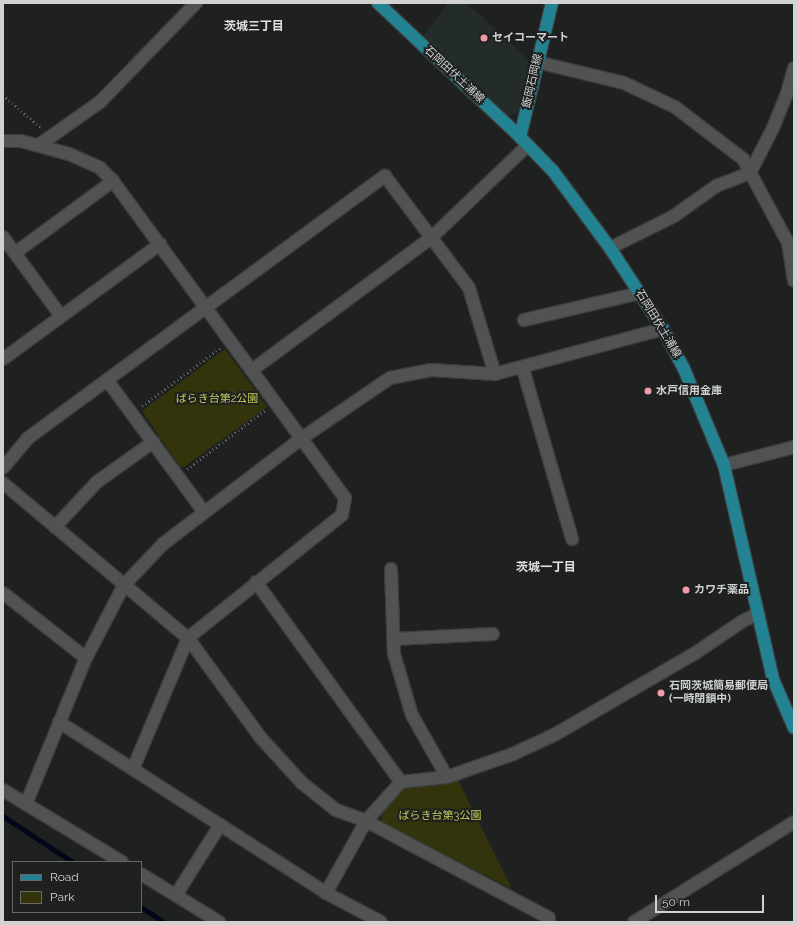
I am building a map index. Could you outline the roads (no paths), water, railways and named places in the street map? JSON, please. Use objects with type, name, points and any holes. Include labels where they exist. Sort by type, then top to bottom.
[{"type":"main road","name":"石岡田伏土浦線","points":[[378,3],[524,141],[572,196],[610,248],[663,329],[687,375],[724,465],[773,679],[794,728]]},
{"type":"main road","name":"飯岡石岡線","points":[[524,141],[537,62],[552,3]]},
{"type":"street","points":[[39,145],[100,102],[193,4]]},
{"type":"street","points":[[537,62],[624,83],[675,107],[742,159],[788,243],[794,281]]},
{"type":"street","points":[[610,248],[674,216],[716,186],[750,173],[773,128],[788,93],[794,68]]},
{"type":"street","points":[[3,141],[39,145],[100,168],[112,181],[160,244],[345,498],[342,515],[256,582],[188,638],[133,769]]},
{"type":"street","points":[[252,370],[431,238],[524,141]]},
{"type":"street","points":[[3,468],[28,438],[386,176],[469,288],[494,374]]},
{"type":"street","points":[[15,253],[112,181]]},
{"type":"street","points":[[3,237],[61,316]]},
{"type":"street","points":[[3,359],[160,244]]},
{"type":"street","points":[[524,320],[640,293]]},
{"type":"street","points":[[26,804],[86,658],[124,585],[163,544],[302,438],[390,378],[431,370],[494,374],[523,369],[663,329]]},
{"type":"street","points":[[523,369],[572,539]]},
{"type":"street","points":[[107,380],[204,512]]},
{"type":"street","points":[[55,527],[97,482],[153,442]]},
{"type":"street","points":[[724,465],[794,447]]},
{"type":"street","points":[[3,483],[188,638],[261,738],[302,783],[336,810],[366,822],[549,918],[547,922]]},
{"type":"street","points":[[391,569],[394,654],[412,715],[447,777]]},
{"type":"street","points":[[256,582],[401,782]]},
{"type":"street","points":[[3,593],[86,658]]},
{"type":"street","points":[[326,893],[366,822],[401,782],[447,777],[513,754],[554,735],[694,654],[741,622],[757,614]]},
{"type":"street","points":[[393,639],[493,634]]},
{"type":"street","points":[[59,722],[326,893],[381,922]]},
{"type":"street","points":[[3,790],[120,861]]},
{"type":"street","points":[[634,922],[794,822]]},
{"type":"street","points":[[176,895],[220,825]]},
{"type":"street","points":[[142,875],[219,922]]},
{"type":"waterway","points":[[3,816],[71,861]]},
{"type":"waterway","points":[[142,908],[164,922]]},
{"type":"place","name":"セイコーマート","points":[[484,38]]},
{"type":"place","name":"水戸信用金庫","points":[[648,391]]},
{"type":"place","name":"カワチ薬品","points":[[686,590]]},
{"type":"place","name":"石岡茨城簡易郵便局 (一時閉鎖中)","points":[[661,693]]},
{"type":"district","name":"茨城三丁目","points":[[254,27]]},
{"type":"district","name":"茨城一丁目","points":[[546,568]]},
{"type":"park label","name":"ばらき台第2公園","points":[[217,399]]},
{"type":"park label","name":"ばらき台第3公園","points":[[440,816]]}]
